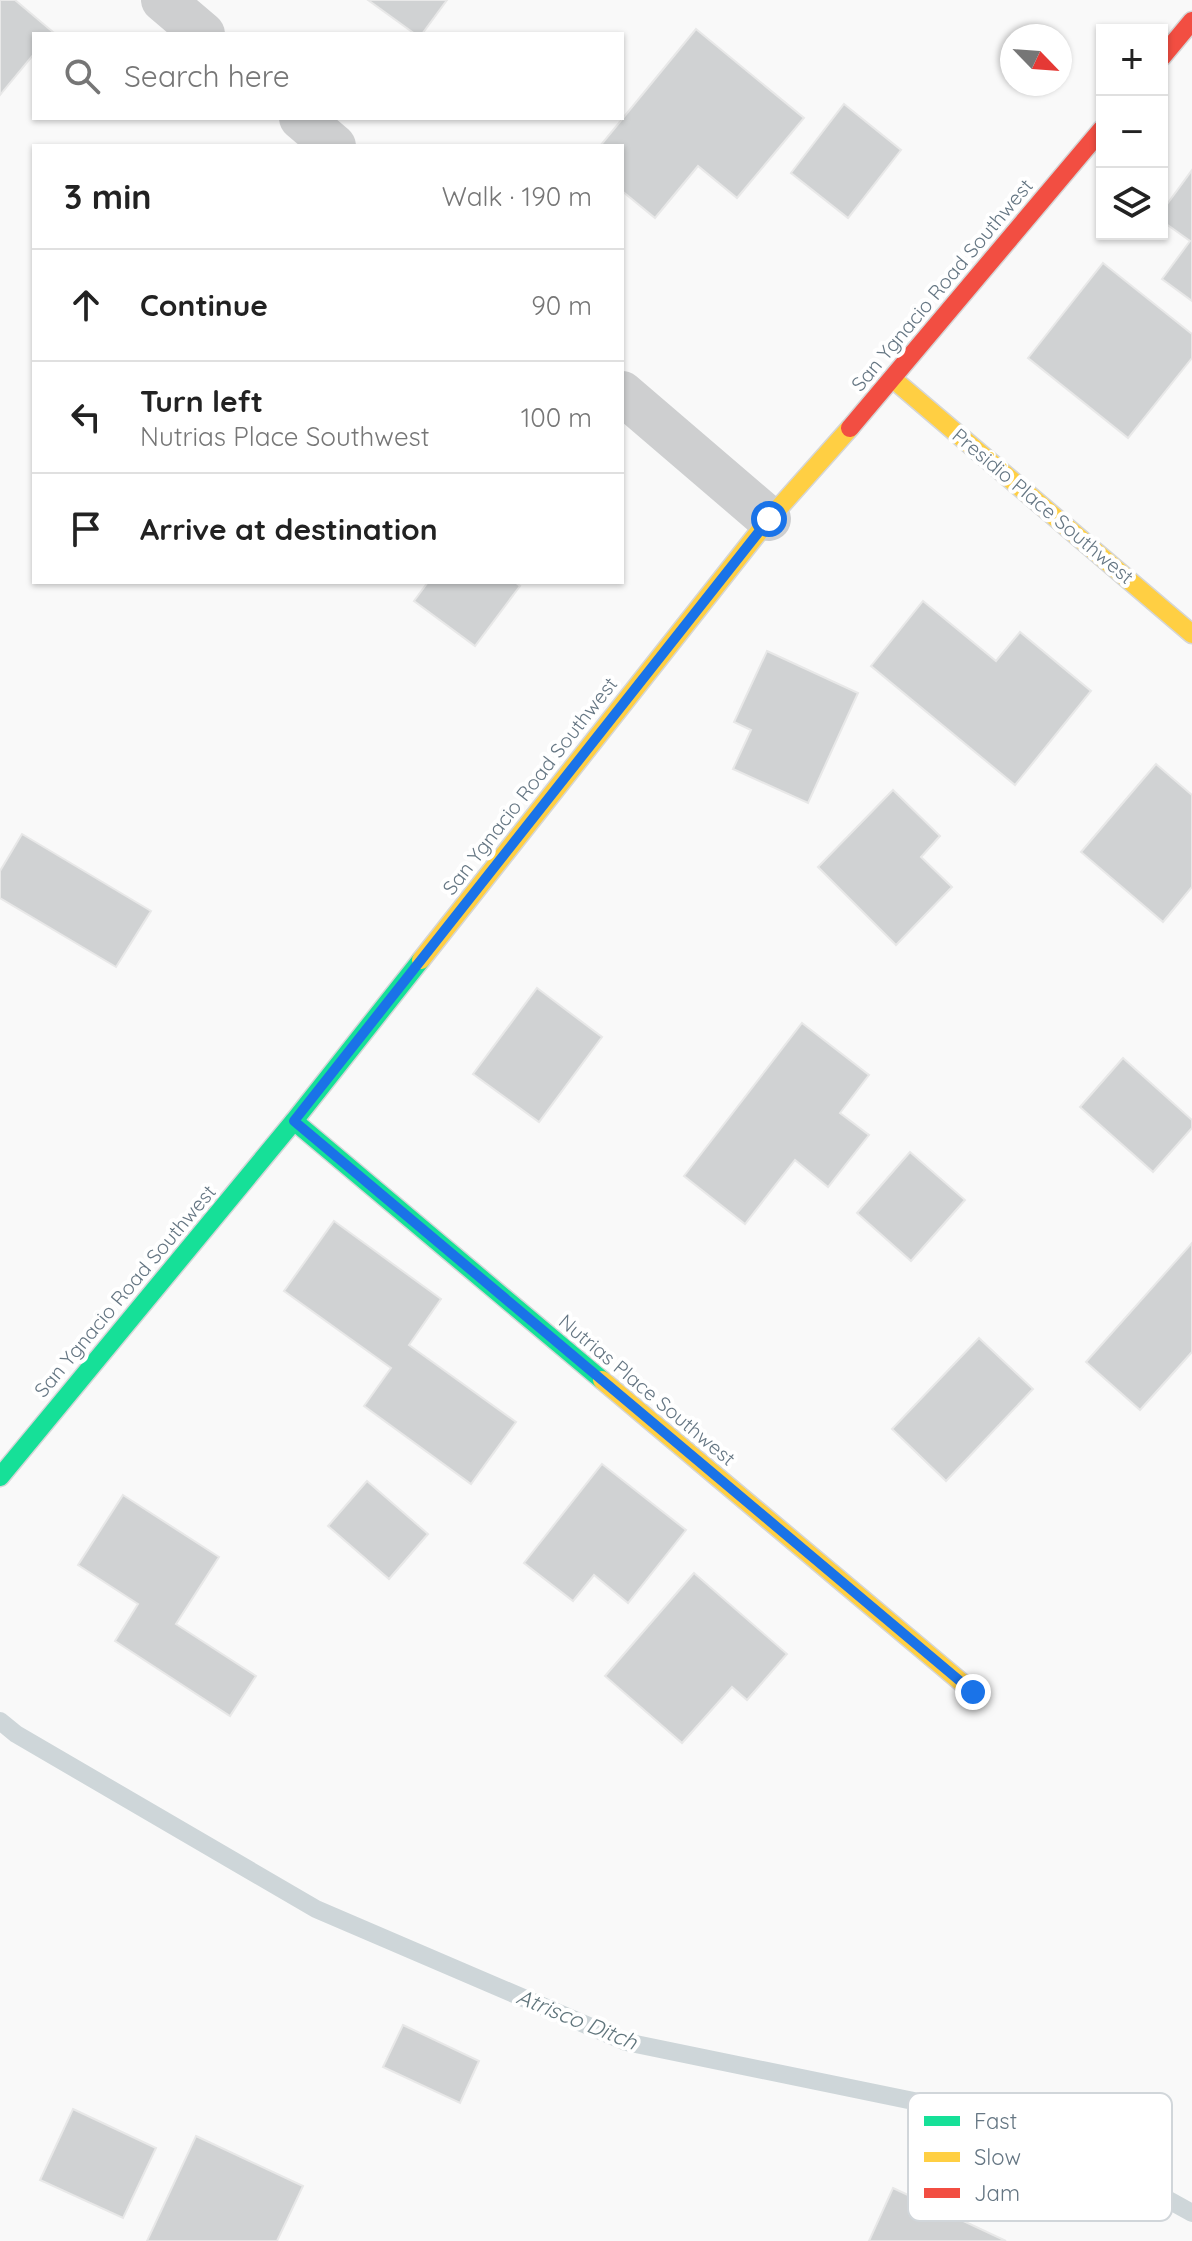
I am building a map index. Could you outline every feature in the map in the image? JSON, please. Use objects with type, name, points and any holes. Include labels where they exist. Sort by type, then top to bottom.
[{"type":"street","points":[[163,0],[201,32]]},
{"type":"street","points":[[1168,50],[1192,21]]},
{"type":"street","points":[[303,120],[332,144]]},
{"type":"street","name":"San Ygnacio Road Southwest","points":[[0,1477],[294,1121],[769,519],[893,379],[1096,136]]},
{"type":"street","name":"Presidio Place Southwest","points":[[893,379],[1192,634]]},
{"type":"street","points":[[624,395],[769,519]]},
{"type":"street","name":"Nutrias Place Southwest","points":[[294,1121],[973,1692]]},
{"type":"building","points":[[0,0],[15,0],[53,32],[32,32],[32,56],[0,95]]},
{"type":"building","points":[[368,0],[447,0],[423,32],[412,32]]},
{"type":"building","points":[[696,29],[804,118],[737,198],[698,166],[655,218],[624,193],[624,144],[602,144]]},
{"type":"building","points":[[844,104],[901,150],[848,218],[791,173]]},
{"type":"building","points":[[1192,170],[1192,301],[1162,279],[1190,241],[1168,225],[1168,203]]},
{"type":"building","points":[[1103,263],[1192,334],[1192,358],[1128,438],[1028,358]]},
{"type":"building","points":[[427,584],[520,586],[475,646],[414,601]]},
{"type":"building","points":[[923,601],[996,661],[1020,632],[1091,691],[1015,785],[871,666]]},
{"type":"building","points":[[767,651],[858,693],[808,803],[733,769],[751,730],[734,722]]},
{"type":"building","points":[[1156,764],[1192,795],[1192,887],[1163,922],[1081,852]]},
{"type":"building","points":[[893,790],[940,836],[921,857],[952,887],[896,945],[818,867]]},
{"type":"building","points":[[22,834],[151,911],[116,967],[0,898],[0,871]]},
{"type":"building","points":[[537,988],[602,1037],[539,1122],[473,1074]]},
{"type":"building","points":[[802,1023],[869,1075],[840,1113],[869,1135],[828,1187],[795,1160],[745,1224],[684,1176]]},
{"type":"building","points":[[1123,1058],[1192,1120],[1192,1128],[1153,1172],[1080,1107]]},
{"type":"building","points":[[910,1152],[965,1200],[911,1261],[857,1213]]},
{"type":"building","points":[[334,1221],[441,1299],[409,1345],[516,1422],[471,1484],[364,1406],[391,1368],[284,1291]]},
{"type":"building","points":[[1192,1243],[1192,1352],[1140,1410],[1086,1362]]},
{"type":"building","points":[[979,1338],[1033,1389],[946,1481],[892,1429]]},
{"type":"building","points":[[602,1464],[686,1530],[628,1603],[594,1575],[573,1601],[524,1563]]},
{"type":"building","points":[[367,1481],[428,1534],[389,1579],[328,1526]]},
{"type":"building","points":[[123,1495],[219,1557],[176,1624],[256,1676],[230,1716],[115,1641],[138,1604],[78,1565]]},
{"type":"building","points":[[694,1573],[787,1654],[747,1700],[732,1687],[682,1743],[605,1676]]},
{"type":"building","points":[[403,2025],[479,2061],[460,2103],[383,2067]]},
{"type":"building","points":[[73,2109],[156,2148],[123,2218],[40,2180]]},
{"type":"building","points":[[196,2136],[303,2186],[277,2241],[147,2241]]},
{"type":"building","points":[[893,2188],[908,2195],[908,2221],[963,2221],[1006,2241],[869,2241]]},
{"type":"waterway","name":"Atrisco Ditch","points":[[0,1721],[16,1734],[316,1909],[626,2042],[908,2100]]},
{"type":"waterway","name":"Atrisco Ditch","points":[[1172,2202],[1192,2213]]},
{"type":"traffic: fast","points":[[0,1477],[294,1121],[421,960]]},
{"type":"traffic: fast","points":[[294,1121],[602,1380]]},
{"type":"traffic: slow","points":[[893,379],[1192,634]]},
{"type":"traffic: slow","points":[[421,960],[769,519],[850,428]]},
{"type":"traffic: slow","points":[[602,1380],[973,1692]]},
{"type":"traffic: jam","points":[[1168,50],[1192,21]]},
{"type":"traffic: jam","points":[[850,428],[1096,136]]},
{"type":"route","points":[[769,519],[294,1121],[973,1692]]}]
